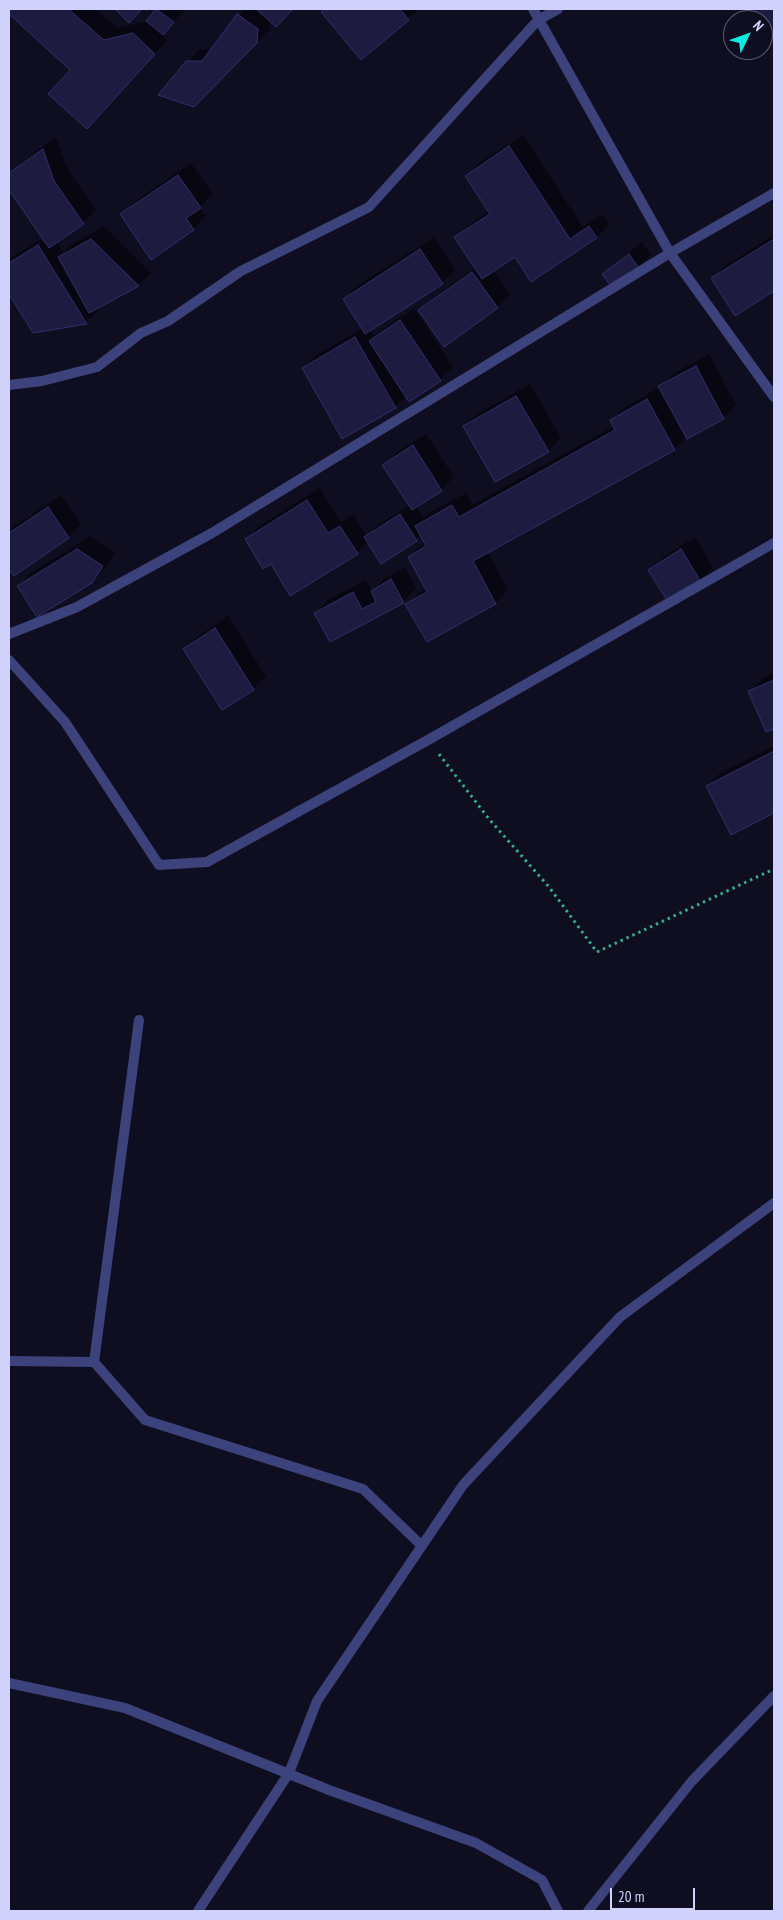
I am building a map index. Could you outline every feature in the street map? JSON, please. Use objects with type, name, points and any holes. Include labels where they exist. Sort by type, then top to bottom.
[{"type":"street","points":[[533,9],[670,253],[774,397]]},
{"type":"street","points":[[9,385],[42,380],[97,367],[141,333],[168,321],[242,271],[369,207],[538,20],[558,9]]},
{"type":"street","points":[[9,634],[77,607],[212,533],[670,253],[774,193]]},
{"type":"street","points":[[9,660],[65,722],[159,866],[207,862],[428,740],[774,543]]},
{"type":"street","points":[[94,1362],[139,1020]]},
{"type":"street","points":[[198,1911],[289,1773],[317,1701],[463,1485],[620,1317],[774,1203]]},
{"type":"street","points":[[9,1361],[94,1362],[145,1420],[363,1490],[422,1546]]},
{"type":"street","points":[[9,1683],[125,1708],[329,1790],[476,1843],[542,1880],[558,1911]]},
{"type":"street","points":[[588,1911],[692,1781],[774,1696]]},
{"type":"path","points":[[428,740],[489,819],[549,887],[597,952],[774,869]]},
{"type":"building","points":[[9,9],[68,9],[104,40],[133,33],[155,54],[87,129],[48,94],[70,70],[9,14]]},
{"type":"building","points":[[115,9],[142,9],[129,23]]},
{"type":"building","points":[[156,9],[174,22],[163,35],[146,21]]},
{"type":"building","points":[[256,9],[293,9],[276,27]]},
{"type":"building","points":[[325,9],[400,9],[409,20],[361,60],[321,12]]},
{"type":"building","points":[[774,9],[774,42],[773,10],[755,10]]},
{"type":"building","points":[[237,14],[258,29],[257,43],[194,107],[158,95],[186,61],[202,61]]},
{"type":"building","points":[[509,146],[570,239],[589,226],[597,238],[531,282],[515,257],[482,279],[454,237],[490,214],[465,176]]},
{"type":"building","points":[[43,149],[54,181],[84,224],[49,248],[9,190],[9,173]]},
{"type":"building","points":[[178,175],[201,208],[186,218],[194,230],[151,260],[120,214]]},
{"type":"building","points":[[91,239],[139,286],[89,313],[58,257]]},
{"type":"building","points":[[774,239],[774,291],[735,316],[711,278]]},
{"type":"building","points":[[38,245],[87,324],[33,333],[9,294],[9,263]]},
{"type":"building","points":[[420,249],[443,284],[365,334],[343,299]]},
{"type":"building","points":[[629,254],[639,268],[612,288],[602,274]]},
{"type":"building","points":[[472,272],[498,308],[444,347],[418,310]]},
{"type":"building","points":[[400,320],[441,381],[409,402],[369,341]]},
{"type":"building","points":[[355,337],[396,408],[342,439],[302,368]]},
{"type":"building","points":[[696,366],[724,419],[687,439],[658,386]]},
{"type":"building","points":[[516,396],[549,452],[495,482],[463,426]]},
{"type":"building","points":[[647,399],[675,450],[473,561],[496,604],[427,642],[405,604],[427,592],[408,557],[426,546],[415,526],[452,505],[459,517],[615,430],[610,420]]},
{"type":"building","points":[[413,445],[442,491],[412,510],[382,465]]},
{"type":"building","points":[[307,500],[328,533],[340,526],[358,554],[290,596],[271,564],[263,569],[245,539]]},
{"type":"building","points":[[48,507],[69,538],[14,576],[9,569],[9,533]]},
{"type":"building","points":[[400,514],[417,541],[381,564],[364,537]]},
{"type":"building","points":[[77,549],[103,566],[92,583],[37,617],[17,586]]},
{"type":"building","points":[[681,549],[701,582],[668,602],[648,570]]},
{"type":"building","points":[[391,579],[404,603],[330,642],[314,613],[353,592],[362,609],[376,602],[371,591]]},
{"type":"building","points":[[215,628],[254,690],[222,710],[183,649]]},
{"type":"building","points":[[774,680],[774,729],[766,732],[748,691]]},
{"type":"building","points":[[774,751],[774,813],[731,835],[706,786]]}]
